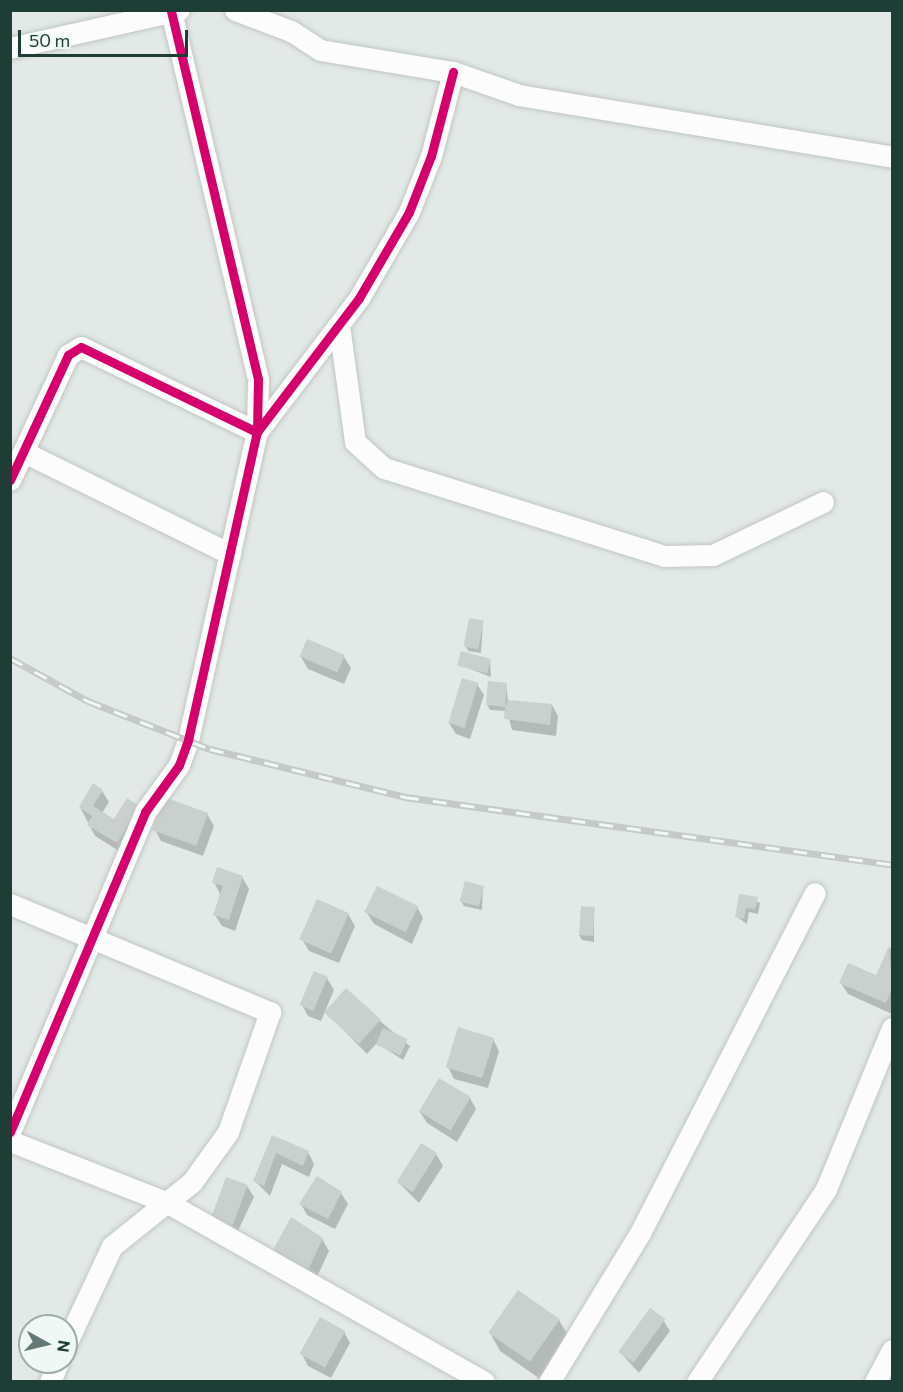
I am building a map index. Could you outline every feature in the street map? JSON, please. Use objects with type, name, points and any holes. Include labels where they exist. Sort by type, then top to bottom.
[{"type":"street","points":[[10,1132],[89,937],[145,812],[179,765],[257,432],[258,379],[230,277],[171,10]]},
{"type":"street","points":[[10,48],[179,10]]},
{"type":"street","points":[[235,10],[291,31],[320,50],[453,72],[519,95],[892,157]]},
{"type":"street","points":[[257,432],[339,325],[409,212],[431,156],[453,72]]},
{"type":"street","points":[[339,325],[355,442],[384,468],[665,556],[713,555],[823,502]]},
{"type":"street","points":[[10,480],[68,355],[81,347],[257,432]]},
{"type":"street","points":[[24,452],[230,554]]},
{"type":"street","points":[[549,1382],[640,1233],[816,893]]},
{"type":"street","points":[[10,904],[270,1012],[228,1132],[192,1182],[112,1246],[78,1318]]},
{"type":"street","points":[[697,1382],[826,1189],[892,1028]]},
{"type":"street","points":[[10,1141],[168,1203],[484,1382]]},
{"type":"street","points":[[875,1382],[892,1350]]},
{"type":"building","points":[[469,618],[484,621],[478,649],[463,646]]},
{"type":"building","points":[[307,639],[345,655],[337,673],[300,656]]},
{"type":"building","points":[[461,651],[491,659],[487,674],[457,665]]},
{"type":"building","points":[[462,678],[478,683],[465,728],[448,723]]},
{"type":"building","points":[[488,681],[507,683],[505,707],[486,705]]},
{"type":"building","points":[[508,700],[552,704],[550,725],[504,719]]},
{"type":"building","points":[[93,783],[103,790],[93,806],[114,819],[127,798],[139,806],[117,843],[87,825],[92,816],[79,807]]},
{"type":"building","points":[[164,797],[208,813],[196,846],[152,830]]},
{"type":"building","points":[[217,867],[243,876],[229,920],[213,915],[223,886],[212,883]]},
{"type":"building","points":[[465,881],[484,886],[479,906],[460,901]]},
{"type":"building","points":[[377,886],[418,906],[406,932],[364,912]]},
{"type":"building","points":[[739,894],[758,897],[755,909],[746,908],[744,919],[735,917]]},
{"type":"building","points":[[317,899],[349,913],[331,953],[299,939]]},
{"type":"building","points":[[581,906],[595,907],[593,936],[579,935]]},
{"type":"building","points":[[889,946],[892,988],[886,1003],[839,983],[848,963],[876,975]]},
{"type":"building","points":[[314,971],[328,977],[313,1011],[300,1005]]},
{"type":"building","points":[[346,988],[381,1019],[359,1044],[324,1013]]},
{"type":"building","points":[[458,1027],[494,1038],[482,1078],[446,1067]]},
{"type":"building","points":[[383,1028],[408,1039],[400,1055],[376,1044]]},
{"type":"building","points":[[439,1078],[471,1097],[451,1130],[419,1111]]},
{"type":"building","points":[[272,1135],[309,1151],[303,1166],[276,1153],[264,1186],[253,1181]]},
{"type":"building","points":[[421,1143],[437,1153],[413,1192],[397,1182]]},
{"type":"building","points":[[317,1176],[342,1192],[328,1219],[299,1204]]},
{"type":"building","points":[[226,1177],[248,1185],[232,1228],[210,1220]]},
{"type":"building","points":[[291,1217],[323,1238],[308,1270],[273,1250]]},
{"type":"building","points":[[518,1290],[560,1319],[530,1362],[488,1333]]},
{"type":"building","points":[[650,1308],[665,1319],[634,1363],[618,1352]]},
{"type":"building","points":[[320,1317],[345,1331],[325,1368],[300,1354]]},
{"type":"railway","points":[[10,658],[88,701],[210,749],[405,797],[892,865]]},
{"type":"cycle path","points":[[10,1132],[145,812],[179,765],[188,740],[257,432],[258,379],[171,10]]},
{"type":"cycle path","points":[[10,480],[68,355],[81,347],[257,432],[359,298],[409,212],[431,156],[453,72]]}]
